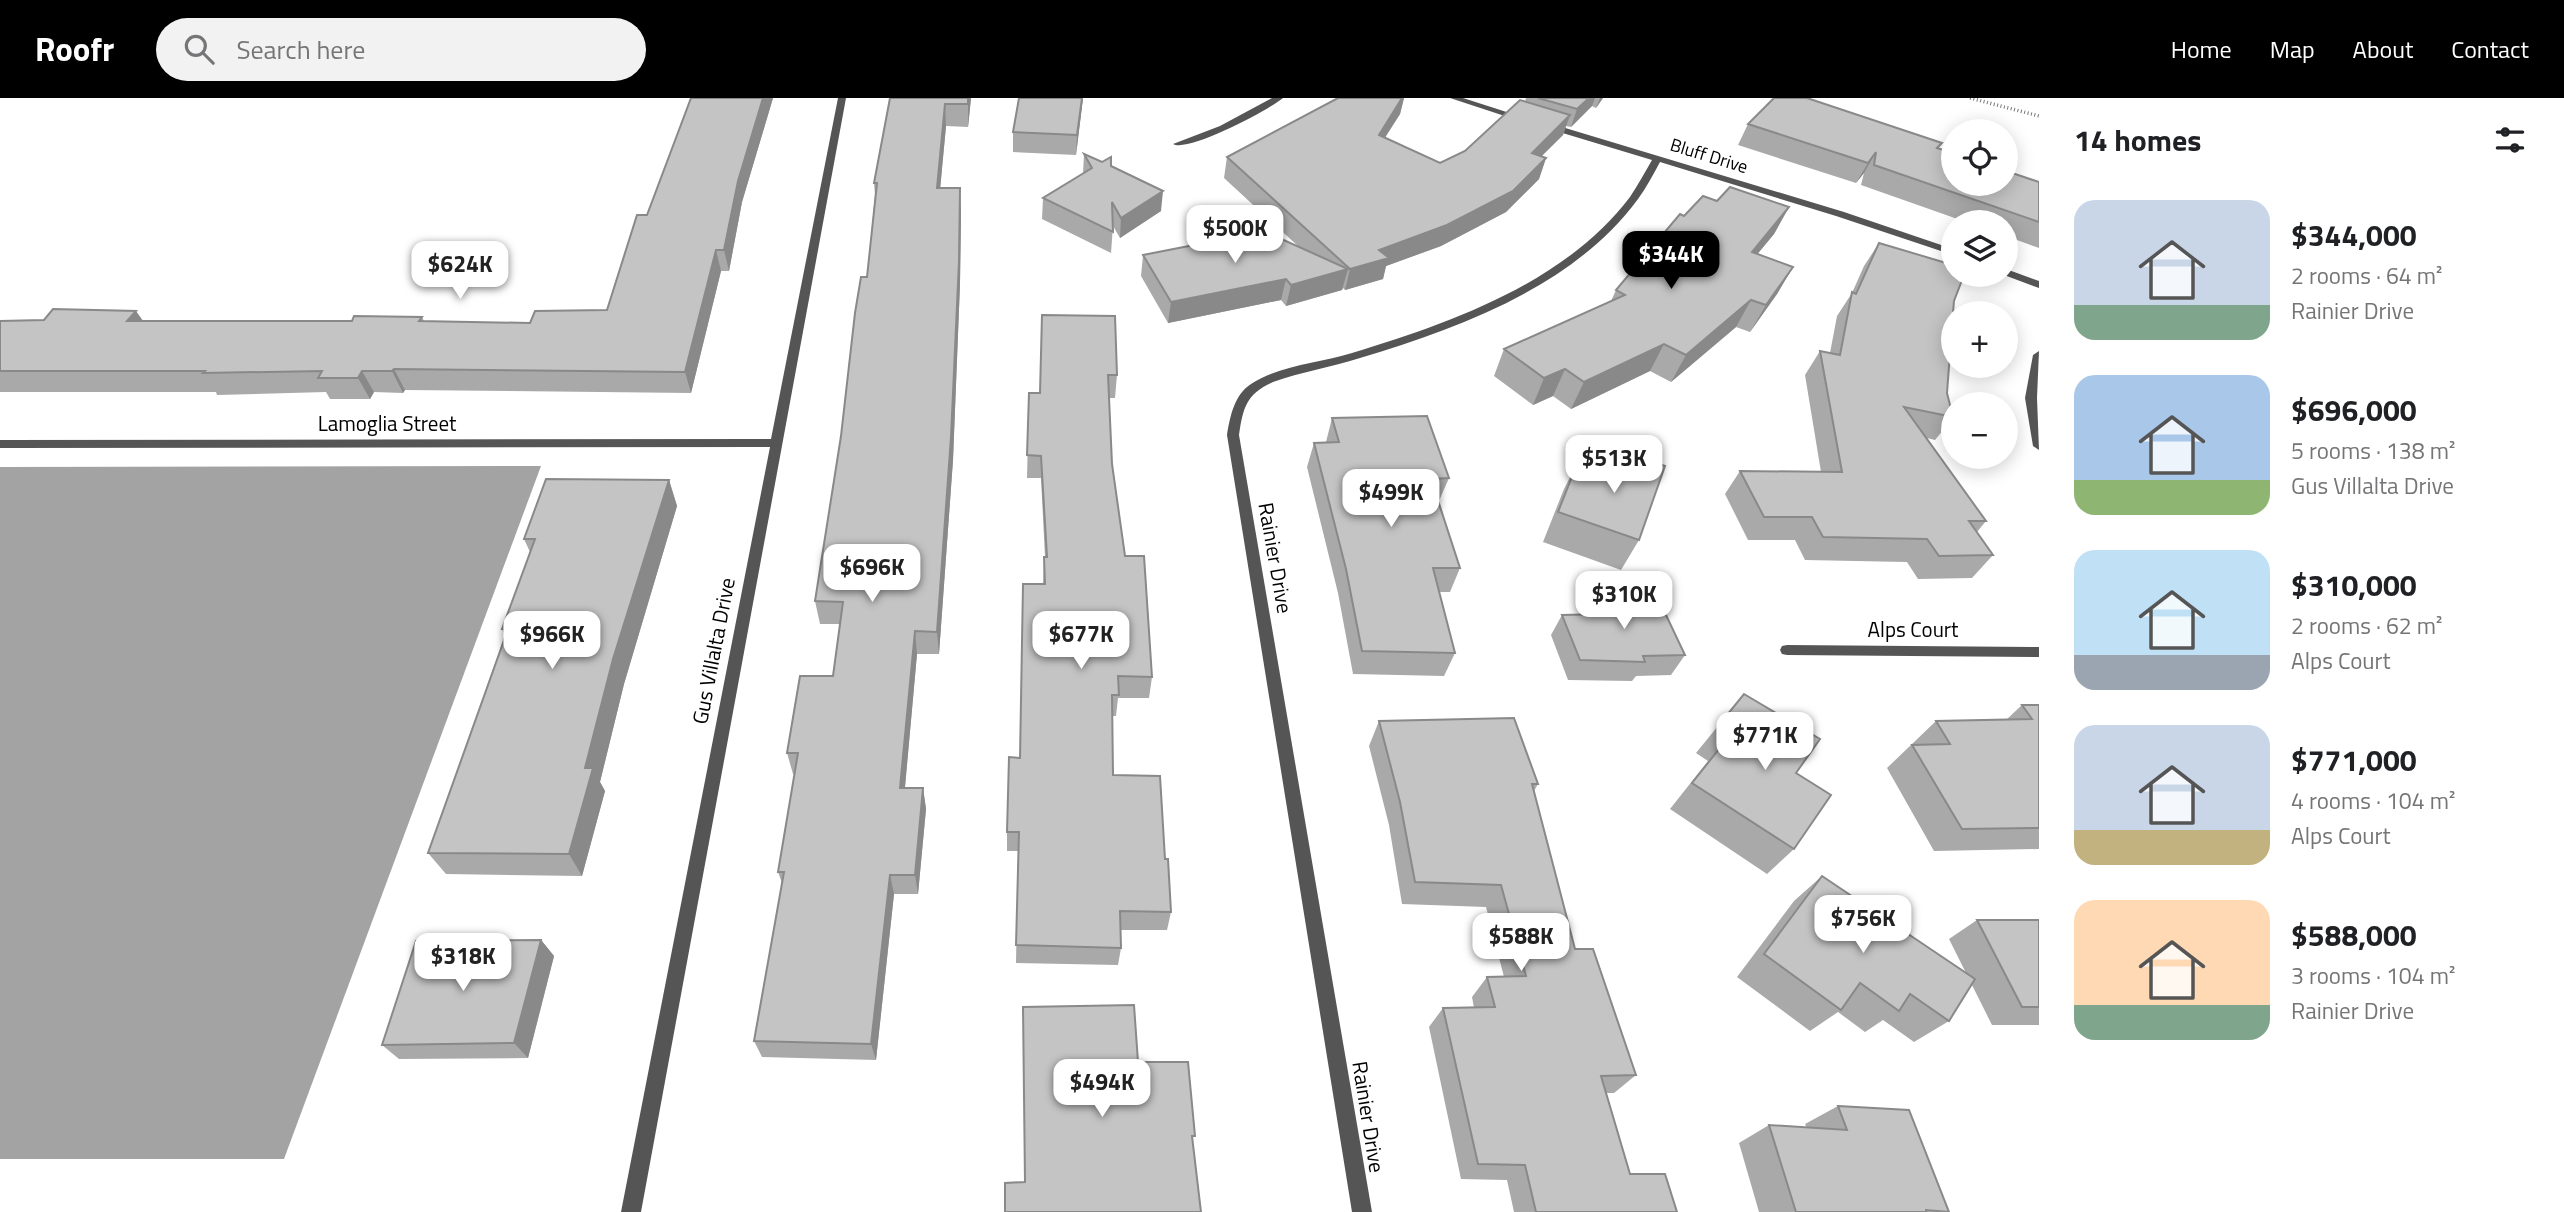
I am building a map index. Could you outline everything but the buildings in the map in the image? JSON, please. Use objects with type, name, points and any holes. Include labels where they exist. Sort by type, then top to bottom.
[{"type":"street","name":"Gus Villalta Drive","points":[[631,1212],[842,98]]},
{"type":"street","points":[[1178,144],[1223,128],[1279,98]]},
{"type":"street","points":[[1454,98],[1530,121]]},
{"type":"street","name":"Bluff Drive","points":[[1543,125],[1840,214],[1941,248]]},
{"type":"street","name":"Rainier Drive","points":[[1362,1212],[1233,435],[1237,408],[1255,386],[1286,374],[1359,355],[1433,330],[1491,305],[1537,280],[1591,244],[1625,210],[1649,176],[1657,159]]},
{"type":"street","points":[[2018,277],[2039,285]]},
{"type":"street","points":[[2039,355],[2031,398],[2039,446]]},
{"type":"street","name":"Lamoglia Street","points":[[0,444],[775,443]]},
{"type":"street","name":"Alps Court","points":[[1787,650],[2039,652]]},
{"type":"path","points":[[1970,98],[2039,116]]},
{"type":"shaded area","points":[[541,466],[284,1159],[0,1159],[0,467]]}]
